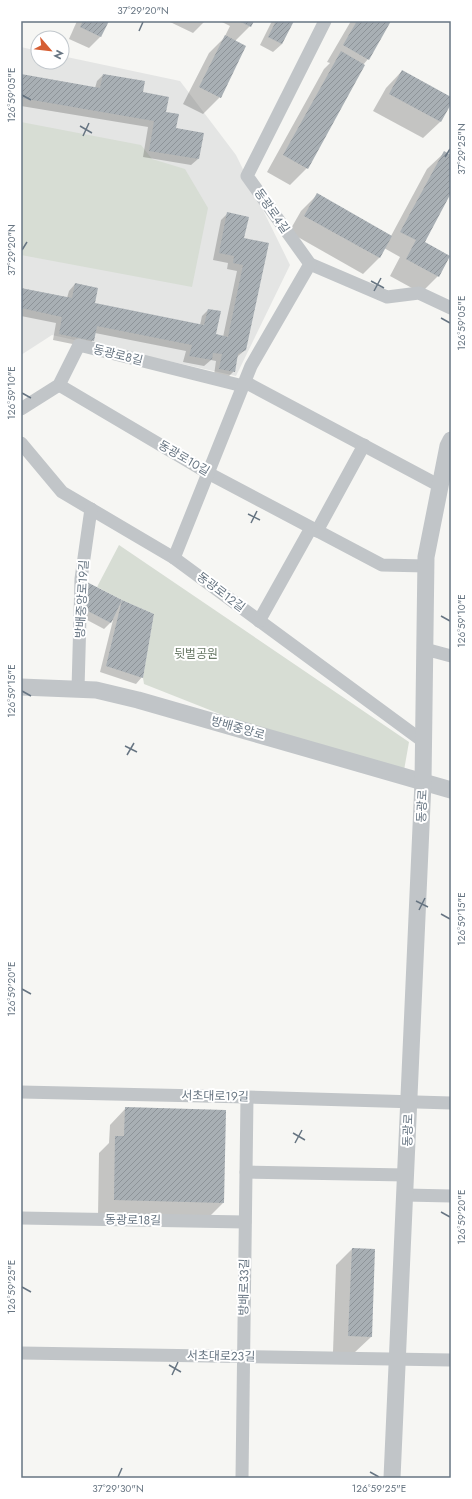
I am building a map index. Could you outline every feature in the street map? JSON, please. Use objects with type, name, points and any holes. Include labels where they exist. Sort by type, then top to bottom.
[{"type":"street","name":"동광로4길","points":[[310,264],[247,176],[325,21]]},
{"type":"street","points":[[174,558],[250,366],[310,264],[388,297],[418,293],[451,308]]},
{"type":"street","name":"동광로8길","points":[[59,385],[79,345],[244,384],[364,445],[443,489]]},
{"type":"street","points":[[21,409],[59,385]]},
{"type":"street","name":"동광로10길","points":[[59,385],[208,473],[382,566],[426,566]]},
{"type":"street","name":"동광로","points":[[392,1478],[423,782],[426,557],[443,489],[448,446],[451,440]]},
{"type":"street","name":"동광로12길","points":[[21,443],[62,492],[174,558],[424,742]]},
{"type":"street","points":[[259,621],[364,445]]},
{"type":"street","name":"방배중앙로19길","points":[[78,689],[81,579],[91,509]]},
{"type":"street","points":[[425,649],[451,656]]},
{"type":"street","name":"방배중앙로","points":[[21,687],[96,690],[138,700],[290,742],[451,790]]},
{"type":"street","name":"서초대로19길","points":[[21,1092],[451,1103]]},
{"type":"street","name":"방배로33길","points":[[242,1478],[247,1097]]},
{"type":"street","points":[[246,1172],[406,1175]]},
{"type":"street","points":[[405,1195],[451,1196]]},
{"type":"street","name":"동광로18길","points":[[21,1218],[245,1222]]},
{"type":"street","name":"서초대로23길","points":[[21,1353],[451,1360]]},
{"type":"shaded area","points":[[21,47],[30,49],[30,70],[70,70],[70,58],[180,81],[236,155],[290,265],[236,376],[52,335],[21,355]]},
{"type":"green space","points":[[21,122],[141,145],[152,159],[185,169],[208,208],[192,287],[21,255]]},
{"type":"green space","name":"뒷벌공원","points":[[119,545],[409,742],[403,776],[298,745],[144,684],[143,678],[154,614],[97,587]]},
{"type":"building","points":[[83,21],[109,21],[101,37],[80,27]]},
{"type":"building","points":[[239,21],[254,21],[251,27]]},
{"type":"building","points":[[276,21],[294,21],[282,44],[268,37]]},
{"type":"building","points":[[357,21],[391,21],[369,60],[343,45]]},
{"type":"building","points":[[225,35],[246,46],[221,98],[199,87]]},
{"type":"building","points":[[341,51],[365,65],[308,169],[283,155]]},
{"type":"building","points":[[402,70],[451,97],[451,104],[441,122],[389,94]]},
{"type":"building","points":[[21,74],[100,88],[103,74],[145,81],[143,92],[169,97],[166,112],[179,114],[176,128],[204,133],[199,159],[149,151],[154,121],[21,98]]},
{"type":"building","points":[[444,151],[451,155],[451,193],[425,242],[450,256],[439,277],[406,259],[416,240],[400,232]]},
{"type":"building","points":[[317,193],[392,236],[380,258],[304,216]]},
{"type":"building","points":[[227,212],[249,217],[244,238],[269,243],[246,350],[238,354],[235,372],[219,369],[222,354],[213,353],[212,360],[189,356],[192,345],[97,326],[94,341],[59,334],[62,317],[21,308],[21,288],[72,298],[75,283],[98,288],[95,303],[204,325],[208,309],[221,311],[216,334],[228,337],[243,265],[233,263],[234,256],[219,253]]},
{"type":"building","points":[[81,579],[122,600],[111,623],[80,607]]},
{"type":"building","points":[[122,600],[154,614],[143,678],[106,666]]},
{"type":"building","points":[[125,1107],[226,1110],[224,1203],[114,1200],[115,1136],[124,1136]]},
{"type":"building","points":[[352,1248],[375,1249],[372,1337],[348,1336]]}]
